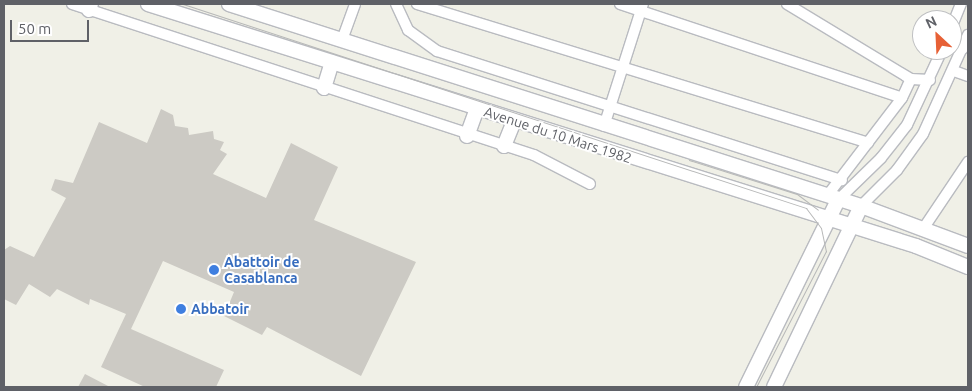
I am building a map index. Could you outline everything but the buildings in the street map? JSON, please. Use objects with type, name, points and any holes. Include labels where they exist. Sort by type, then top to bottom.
[{"type":"main road","name":"Avenue du 10 Mars 1982","points":[[148,4],[826,218],[968,267]]},
{"type":"main road","name":"Avenue du 10 Mars 1982","points":[[228,4],[604,126],[860,206],[968,246]]},
{"type":"main road","points":[[324,88],[332,62]]},
{"type":"main road","points":[[467,136],[477,109]]},
{"type":"main road","points":[[504,146],[514,121]]},
{"type":"main road","points":[[746,387],[826,218],[833,198]]},
{"type":"main road","points":[[774,387],[860,206]]},
{"type":"street","points":[[72,4],[90,7],[467,136],[534,155],[590,184]]},
{"type":"street","points":[[342,40],[355,4]]},
{"type":"street","points":[[396,4],[408,30],[437,51],[842,180]]},
{"type":"street","points":[[417,4],[868,143]]},
{"type":"street","points":[[620,4],[642,7],[902,98]]},
{"type":"street","points":[[787,4],[911,79],[930,80]]},
{"type":"street","points":[[604,126],[642,7]]},
{"type":"street","points":[[860,206],[909,155],[954,71],[968,35]]},
{"type":"street","points":[[833,198],[893,144],[930,80],[938,60]]},
{"type":"street","points":[[954,71],[968,76]]},
{"type":"street","points":[[833,198],[842,180],[902,98],[911,79]]},
{"type":"street","points":[[923,229],[968,162]]},
{"type":"tram line","points":[[183,4],[806,208],[821,228],[826,251],[756,387]]},
{"type":"tram line","points":[[689,160],[797,194],[818,210]]},
{"type":"place","name":"Abattoir de Casablanca","points":[[214,270]]},
{"type":"place","name":"Abbatoir","points":[[181,309]]}]
